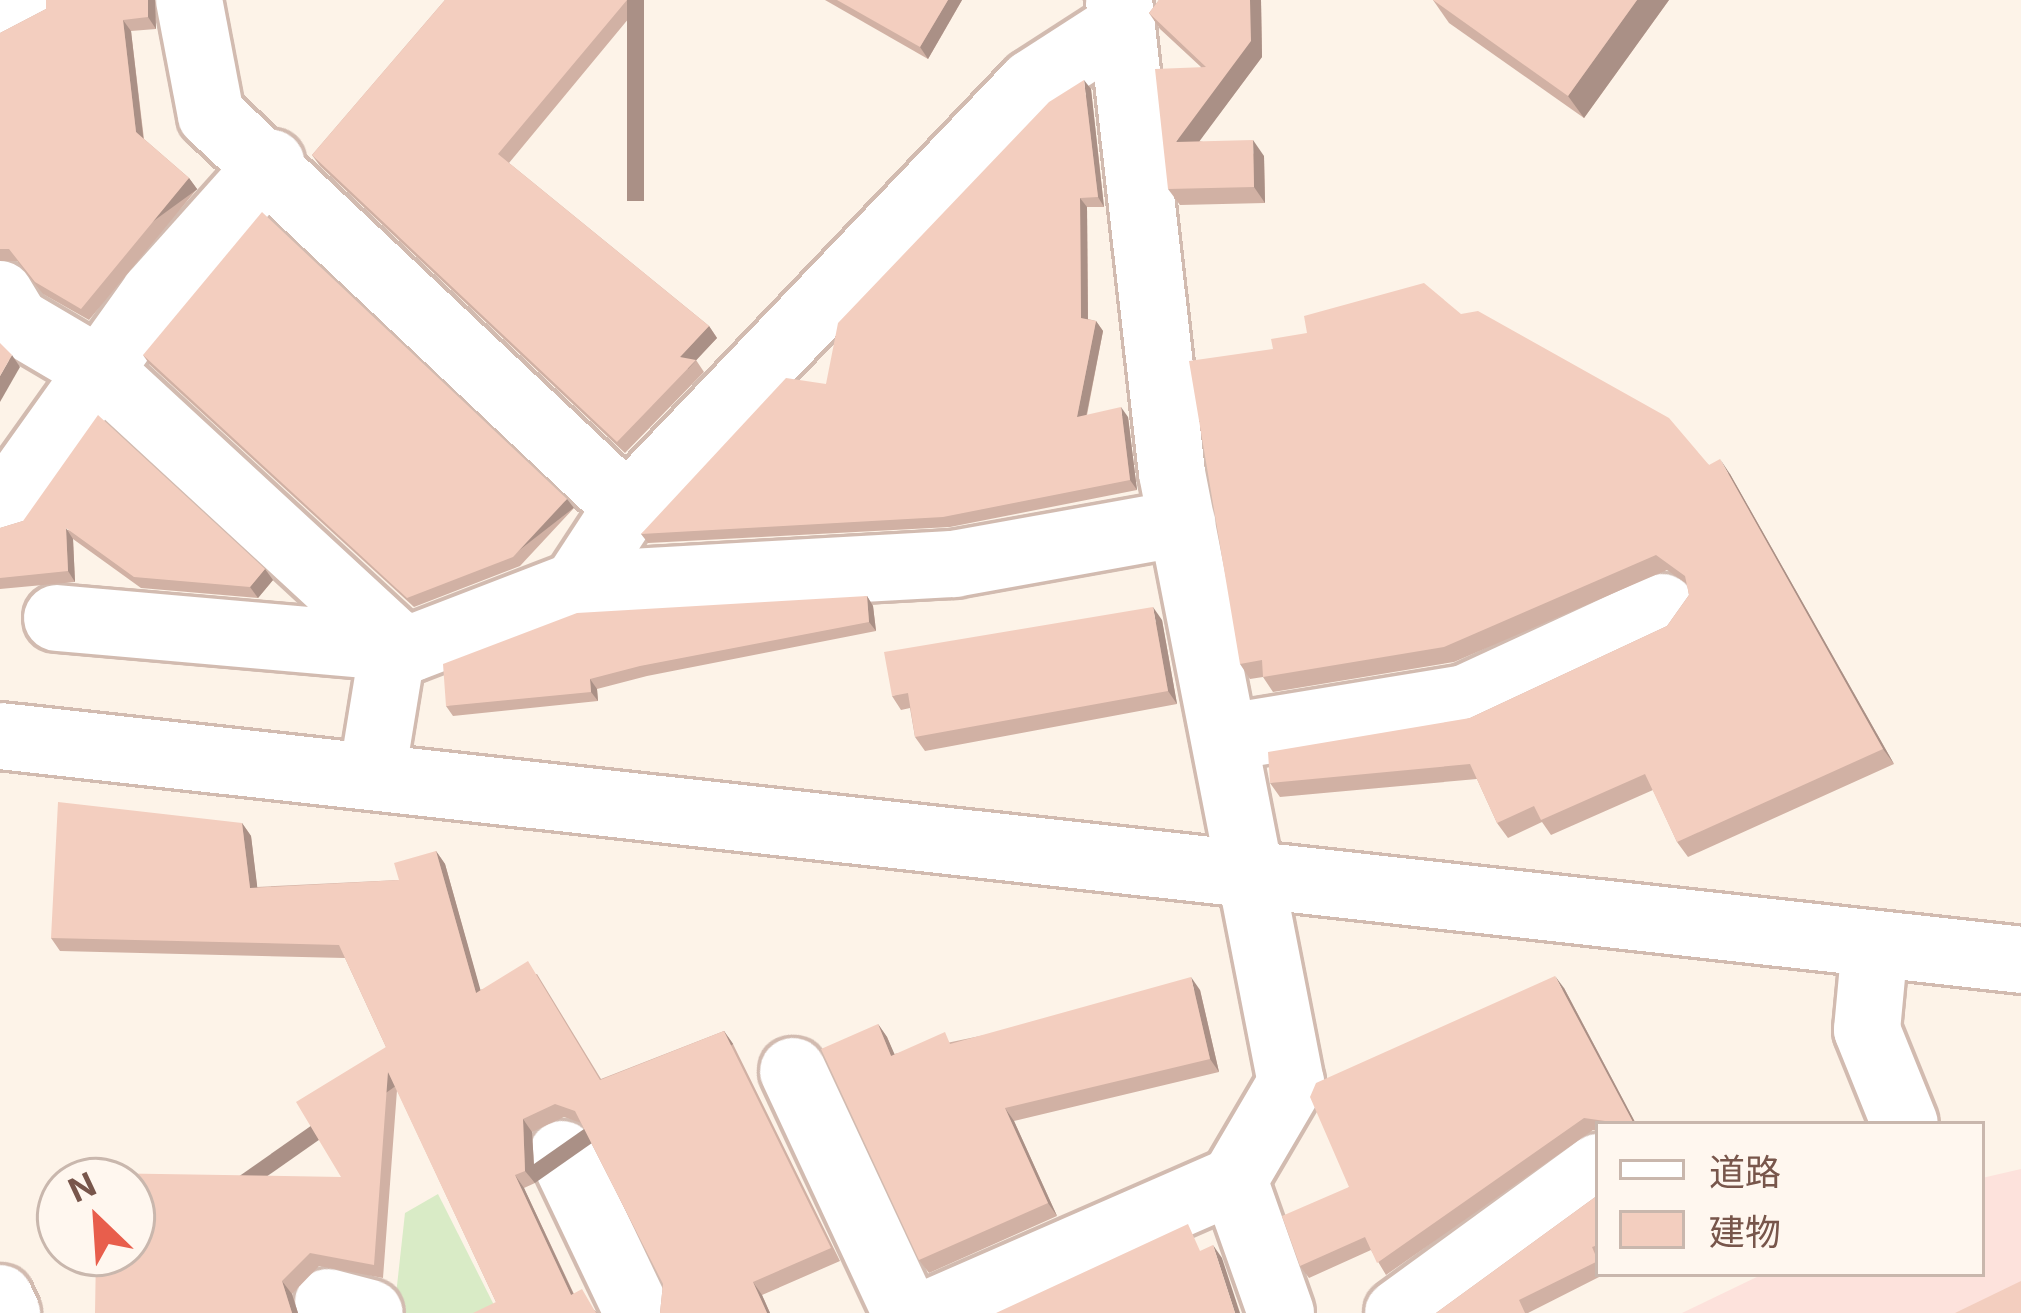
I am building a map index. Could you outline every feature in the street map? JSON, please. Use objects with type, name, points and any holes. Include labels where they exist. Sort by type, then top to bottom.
[{"type":"street","points":[[0,12],[23,0]]},
{"type":"street","points":[[189,0],[211,115],[271,164],[627,507]]},
{"type":"street","points":[[576,585],[627,507],[1032,83],[1119,14]]},
{"type":"street","points":[[930,1313],[1234,1180],[1291,1083],[1255,870],[1182,524],[1119,14]]},
{"type":"street","points":[[0,510],[100,371],[271,164]]},
{"type":"street","points":[[0,294],[16,321],[100,371],[394,641],[410,649],[576,585],[954,564],[1182,524]]},
{"type":"street","points":[[1228,737],[1466,698],[1662,607]]},
{"type":"street","points":[[57,618],[394,641]]},
{"type":"street","points":[[372,776],[394,641]]},
{"type":"street","points":[[0,736],[1255,870],[2021,960]]},
{"type":"street","points":[[1875,945],[1867,1030],[1905,1121]]},
{"type":"street","points":[[793,1071],[906,1313]]},
{"type":"street","points":[[562,1154],[638,1313]]},
{"type":"street","points":[[1398,1313],[1595,1169]]},
{"type":"street","points":[[1234,1180],[1281,1313]]},
{"type":"street","points":[[0,1298],[7,1313]]},
{"type":"shaded area","points":[[2021,1169],[2021,1313],[1682,1313],[1757,1277],[1985,1277],[1985,1177]]},
{"type":"green space","points":[[438,1194],[498,1313],[394,1313],[405,1213]]},
{"type":"building","points":[[46,0],[148,0],[148,17],[123,20],[136,132],[189,178],[81,309],[35,282],[9,249],[0,249],[0,33],[46,9]]},
{"type":"building","points":[[445,0],[627,0],[498,154],[709,326],[680,357],[696,360],[617,442],[312,155]]},
{"type":"building","points":[[837,0],[948,0],[920,47]]},
{"type":"building","points":[[1159,0],[1250,0],[1251,41],[1176,142],[1253,140],[1254,187],[1168,189],[1155,69],[1206,67],[1149,13]]},
{"type":"building","points":[[1433,0],[1637,0],[1568,96]]},
{"type":"building","points":[[1084,80],[1098,197],[1080,198],[1081,318],[1096,321],[1077,417],[1121,407],[1130,480],[943,517],[641,534],[786,378],[826,384],[838,323],[1049,102]]},
{"type":"building","points":[[262,212],[567,499],[513,557],[407,598],[143,355]]},
{"type":"building","points":[[1424,283],[1461,314],[1478,311],[1669,418],[1709,465],[1720,459],[1883,749],[1677,842],[1645,774],[1541,820],[1534,806],[1497,823],[1470,764],[1270,783],[1268,752],[1470,718],[1667,626],[1689,595],[1685,576],[1656,555],[1444,647],[1263,677],[1262,660],[1240,664],[1189,361],[1273,349],[1271,339],[1307,333],[1304,316]]},
{"type":"building","points":[[0,343],[12,355],[0,376]]},
{"type":"building","points":[[98,415],[265,569],[250,587],[134,577],[66,528],[68,571],[0,578],[0,528],[23,521]]},
{"type":"building","points":[[867,596],[869,622],[640,666],[590,679],[591,692],[446,706],[443,664],[577,613]]},
{"type":"building","points":[[1153,607],[1168,691],[915,737],[908,693],[892,696],[884,652]]},
{"type":"building","points":[[58,802],[242,823],[250,888],[399,880],[394,863],[436,851],[476,993],[528,961],[600,1080],[724,1031],[831,1248],[753,1282],[767,1313],[660,1313],[663,1284],[575,1111],[555,1104],[523,1119],[525,1171],[515,1175],[571,1295],[582,1289],[596,1313],[473,1313],[496,1302],[388,1072],[374,1265],[310,1253],[282,1281],[292,1313],[95,1313],[96,1277],[156,1277],[156,1174],[341,1177],[296,1102],[386,1047],[339,945],[51,938]]},
{"type":"building","points":[[1555,976],[1632,1121],[1584,1118],[1377,1263],[1365,1237],[1300,1266],[1282,1216],[1349,1187],[1310,1097],[1316,1083]]},
{"type":"building","points":[[1191,977],[1210,1059],[1005,1108],[1048,1203],[919,1260],[821,1049],[878,1024],[891,1056],[945,1032],[950,1044]]},
{"type":"building","points":[[1595,1197],[1595,1262],[1519,1300],[1525,1313],[1436,1313]]},
{"type":"building","points":[[1188,1224],[1200,1251],[1213,1245],[1235,1313],[996,1313]]},
{"type":"building","points":[[2021,1281],[2021,1313],[1955,1313]]}]
